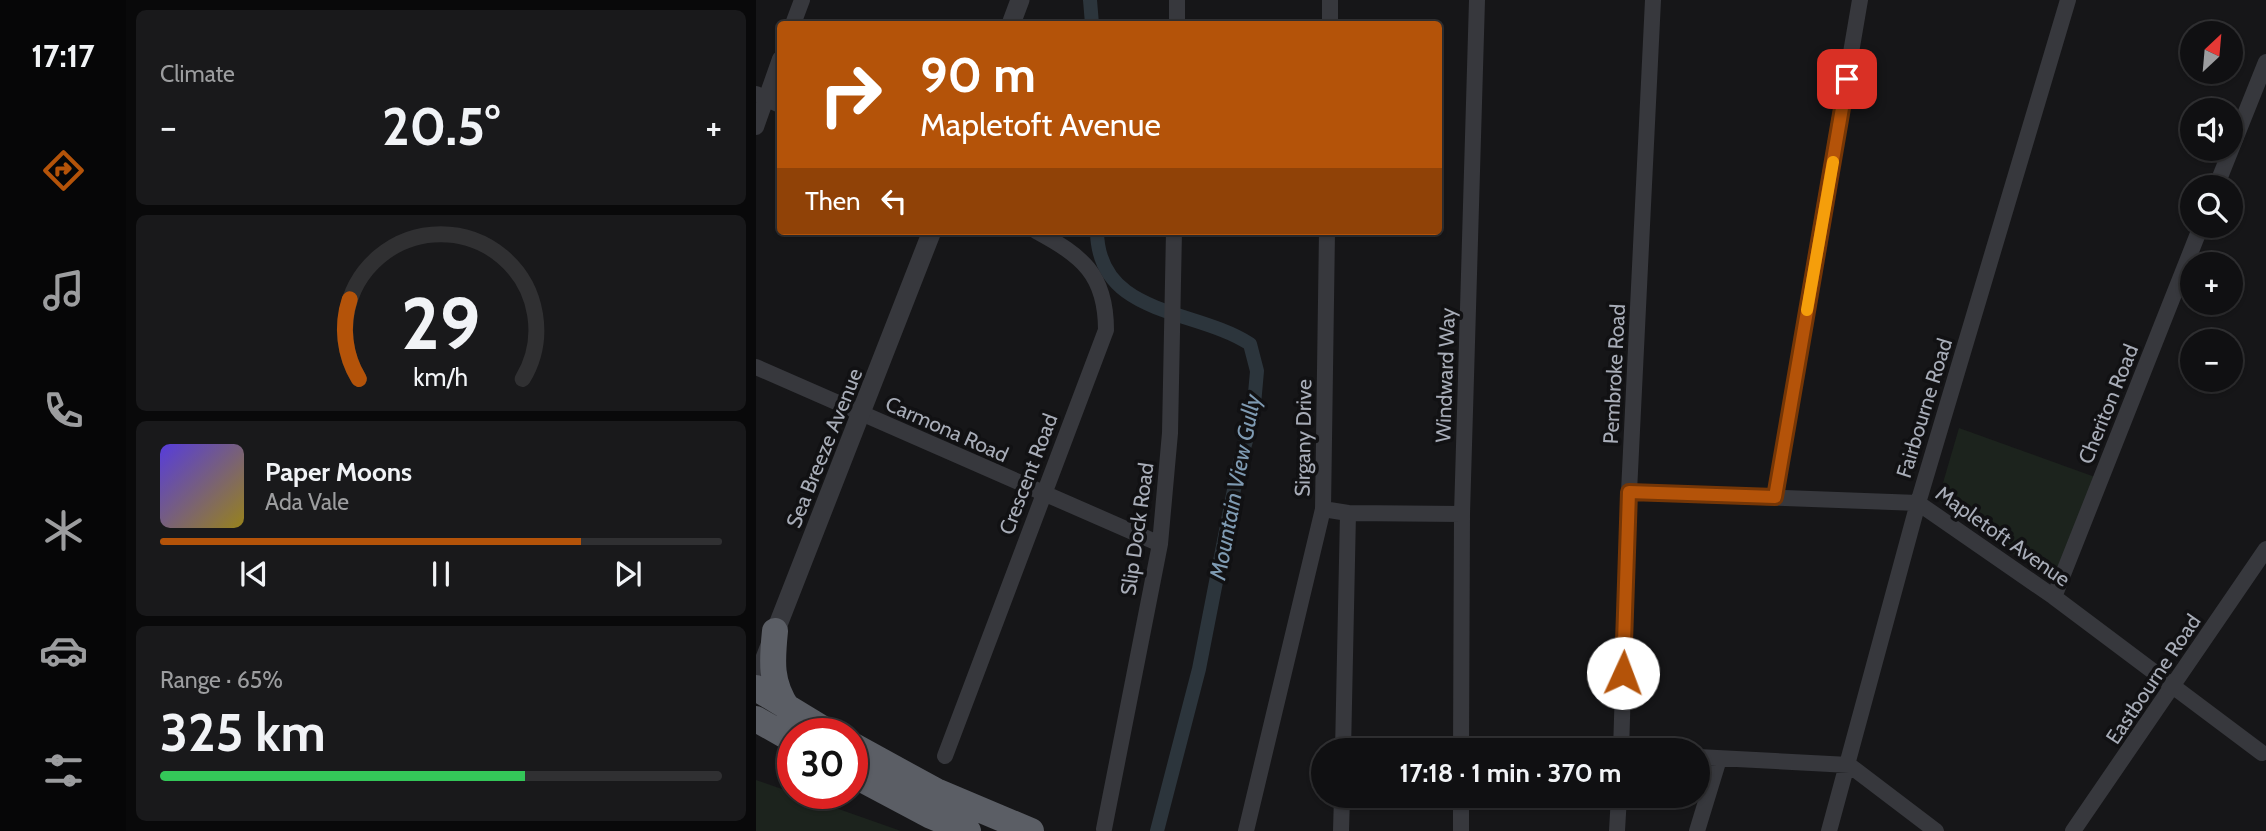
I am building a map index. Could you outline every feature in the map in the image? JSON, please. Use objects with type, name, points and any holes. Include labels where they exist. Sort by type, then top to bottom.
[{"type":"highway","points":[[756,653],[775,631]]},
{"type":"highway","points":[[775,631],[771,666],[778,694],[790,712]]},
{"type":"highway","points":[[756,688],[801,718]]},
{"type":"highway","points":[[756,719],[777,731]]},
{"type":"highway","points":[[868,754],[936,791],[1031,831]]},
{"type":"highway","points":[[868,783],[931,816],[968,831]]},
{"type":"street","points":[[794,21],[802,0]]},
{"type":"street","points":[[1012,21],[1020,0]]},
{"type":"street","points":[[1177,0],[1177,21]]},
{"type":"street","points":[[1330,0],[1330,21]]},
{"type":"street","name":"Windward Way","points":[[1461,738],[1462,514],[1477,0]]},
{"type":"street","name":"Pembroke Road","points":[[1621,738],[1629,492],[1653,0]]},
{"type":"street","points":[[1775,497],[1860,0]]},
{"type":"street","name":"Fairbourne Road","points":[[1829,831],[1918,503],[2067,0]]},
{"type":"street","points":[[2222,175],[2266,62]]},
{"type":"street","points":[[756,127],[777,69]]},
{"type":"street","name":"Sea Breeze Avenue","points":[[756,681],[930,235]]},
{"type":"street","name":"Crescent Road","points":[[945,756],[1106,330],[1106,309],[1098,282],[1072,250],[1044,235]]},
{"type":"street","name":"Slip Dock Road","points":[[1104,829],[1160,544],[1170,433],[1174,235]]},
{"type":"street","name":"Sirgany Drive","points":[[1327,235],[1323,509],[1348,513],[1462,514]]},
{"type":"street","name":"Cheriton Road","points":[[2054,597],[2196,238]]},
{"type":"street","name":"Carmona Road","points":[[756,367],[1160,544]]},
{"type":"street","name":"Mapletoft Avenue","points":[[1629,492],[1918,503],[2054,597],[2262,752]]},
{"type":"street","points":[[1246,831],[1323,509]]},
{"type":"street","points":[[1343,738],[1348,513]]},
{"type":"street","name":"Eastbourne Road","points":[[2073,831],[2266,549]]},
{"type":"street","points":[[1710,758],[1849,765],[1936,831]]},
{"type":"street","points":[[1697,831],[1719,759]]},
{"type":"street","points":[[1341,831],[1342,808]]},
{"type":"street","points":[[1461,808],[1461,831]]},
{"type":"street","points":[[1617,831],[1618,808]]},
{"type":"shaded area","points":[[1959,428],[2095,477],[2054,583],[1938,500]]},
{"type":"shaded area","points":[[756,780],[777,787],[777,809],[838,809],[901,831],[756,831]]},
{"type":"waterway","name":"Mountain View Gully","points":[[1090,0],[1092,21]]},
{"type":"waterway","name":"Mountain View Gully","points":[[1098,235],[1102,259],[1114,280],[1131,295],[1153,306],[1228,332],[1250,344],[1257,371],[1253,416],[1238,469],[1199,669],[1157,831]]},
{"type":"slow traffic","points":[[1807,310],[1833,162]]},
{"type":"route","points":[[1623,673],[1629,492],[1775,497],[1847,79]]}]
